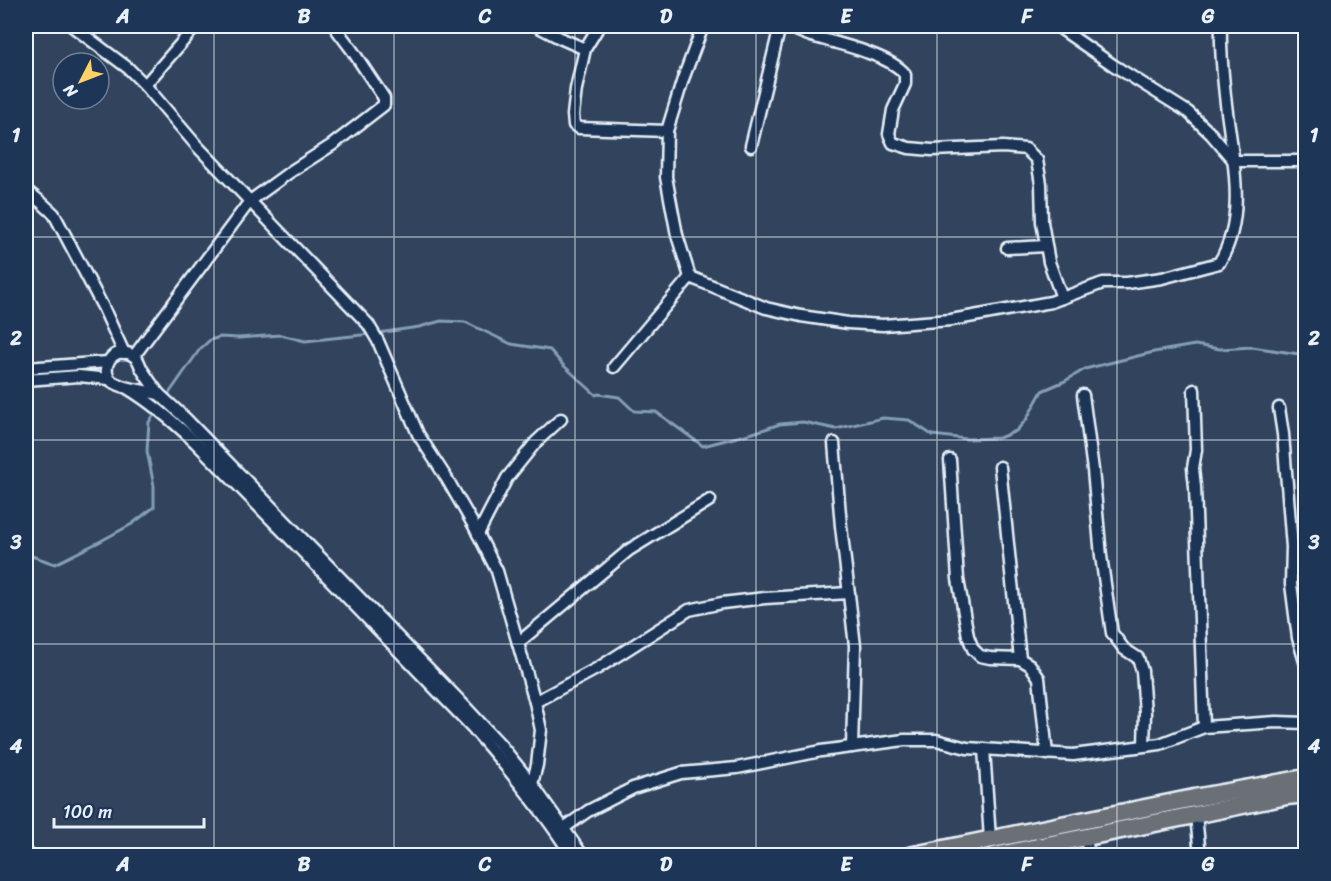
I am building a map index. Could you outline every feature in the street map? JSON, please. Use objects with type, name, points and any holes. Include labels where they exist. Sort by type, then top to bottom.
[{"type":"highway","points":[[909,855],[992,847],[1194,798],[1305,778]]},
{"type":"highway","points":[[992,847],[1034,852],[1086,838],[1305,794]]},
{"type":"street","points":[[72,26],[128,68],[197,146],[368,324],[378,341],[418,434],[447,479],[497,571],[541,730],[537,765],[532,784]]},
{"type":"street","points":[[145,86],[196,26]]},
{"type":"street","points":[[129,354],[250,201],[332,145],[384,105],[384,98],[334,26]]},
{"type":"street","points":[[537,26],[585,49]]},
{"type":"street","points":[[599,26],[585,49],[576,89],[574,125],[579,128],[667,131]]},
{"type":"street","points":[[690,277],[677,235],[666,177],[667,131],[682,79],[703,26]]},
{"type":"street","points":[[752,146],[780,26]]},
{"type":"street","points":[[785,26],[867,51],[901,67],[905,74],[905,84],[893,110],[889,134],[893,143],[909,148],[932,150],[1003,147],[1026,149],[1037,160],[1046,246],[1049,262],[1062,298]]},
{"type":"street","points":[[1057,26],[1113,65],[1188,112],[1234,161],[1305,161]]},
{"type":"street","points":[[690,277],[766,308],[848,323],[883,325],[951,320],[1051,302],[1103,283],[1127,283],[1162,278],[1219,263],[1224,255],[1236,216],[1234,161],[1223,72],[1221,26]]},
{"type":"street","points":[[26,190],[54,214],[129,354],[139,362],[162,397],[195,427],[499,743],[532,784],[583,855]]},
{"type":"street","points":[[1007,248],[1046,246]]},
{"type":"street","points":[[614,368],[690,277]]},
{"type":"street","points":[[109,379],[106,368],[108,362],[116,354],[129,354]]},
{"type":"street","points":[[26,368],[108,362]]},
{"type":"street","points":[[26,380],[80,376],[109,379],[118,386],[162,397]]},
{"type":"street","points":[[124,387],[177,425],[252,499],[472,727],[502,761],[572,855]]},
{"type":"street","points":[[1194,390],[1196,450],[1193,468],[1204,727]]},
{"type":"street","points":[[1083,395],[1112,633],[1124,649],[1138,658],[1142,670],[1146,713],[1144,745]]},
{"type":"street","points":[[1279,408],[1292,547],[1292,584],[1298,638],[1305,665]]},
{"type":"street","points":[[478,534],[507,478],[536,442],[561,419]]},
{"type":"street","points":[[834,443],[855,646],[852,747]]},
{"type":"street","points":[[950,460],[958,579],[968,636],[973,649],[980,656],[1020,659],[1030,665],[1039,678],[1047,754]]},
{"type":"street","points":[[1000,467],[1020,659]]},
{"type":"street","points":[[518,643],[629,550],[710,500]]},
{"type":"street","points":[[535,702],[598,668],[689,610],[765,598],[849,593]]},
{"type":"street","points":[[564,828],[588,811],[633,788],[681,773],[737,768],[821,751],[904,740],[936,740],[967,748],[1073,755],[1160,744],[1204,727],[1276,722],[1305,723]]},
{"type":"street","points":[[984,749],[992,847]]},
{"type":"street","points":[[1196,815],[1200,855]]},
{"type":"street","points":[[1086,838],[1089,855]]},
{"type":"waterway","points":[[378,333],[441,321],[465,322],[511,344],[550,350],[596,395],[619,397],[634,411],[656,412],[703,446],[780,424],[803,422],[836,429],[883,418],[909,420],[932,435],[967,439],[999,438],[1016,431],[1026,420],[1042,391],[1085,369],[1154,352],[1195,345],[1220,349],[1252,347],[1306,355]]},
{"type":"waterway","points":[[26,554],[55,564],[132,524],[154,507],[154,486],[147,451],[149,422],[200,349],[210,340],[220,337],[281,335],[305,341],[371,334]]}]
